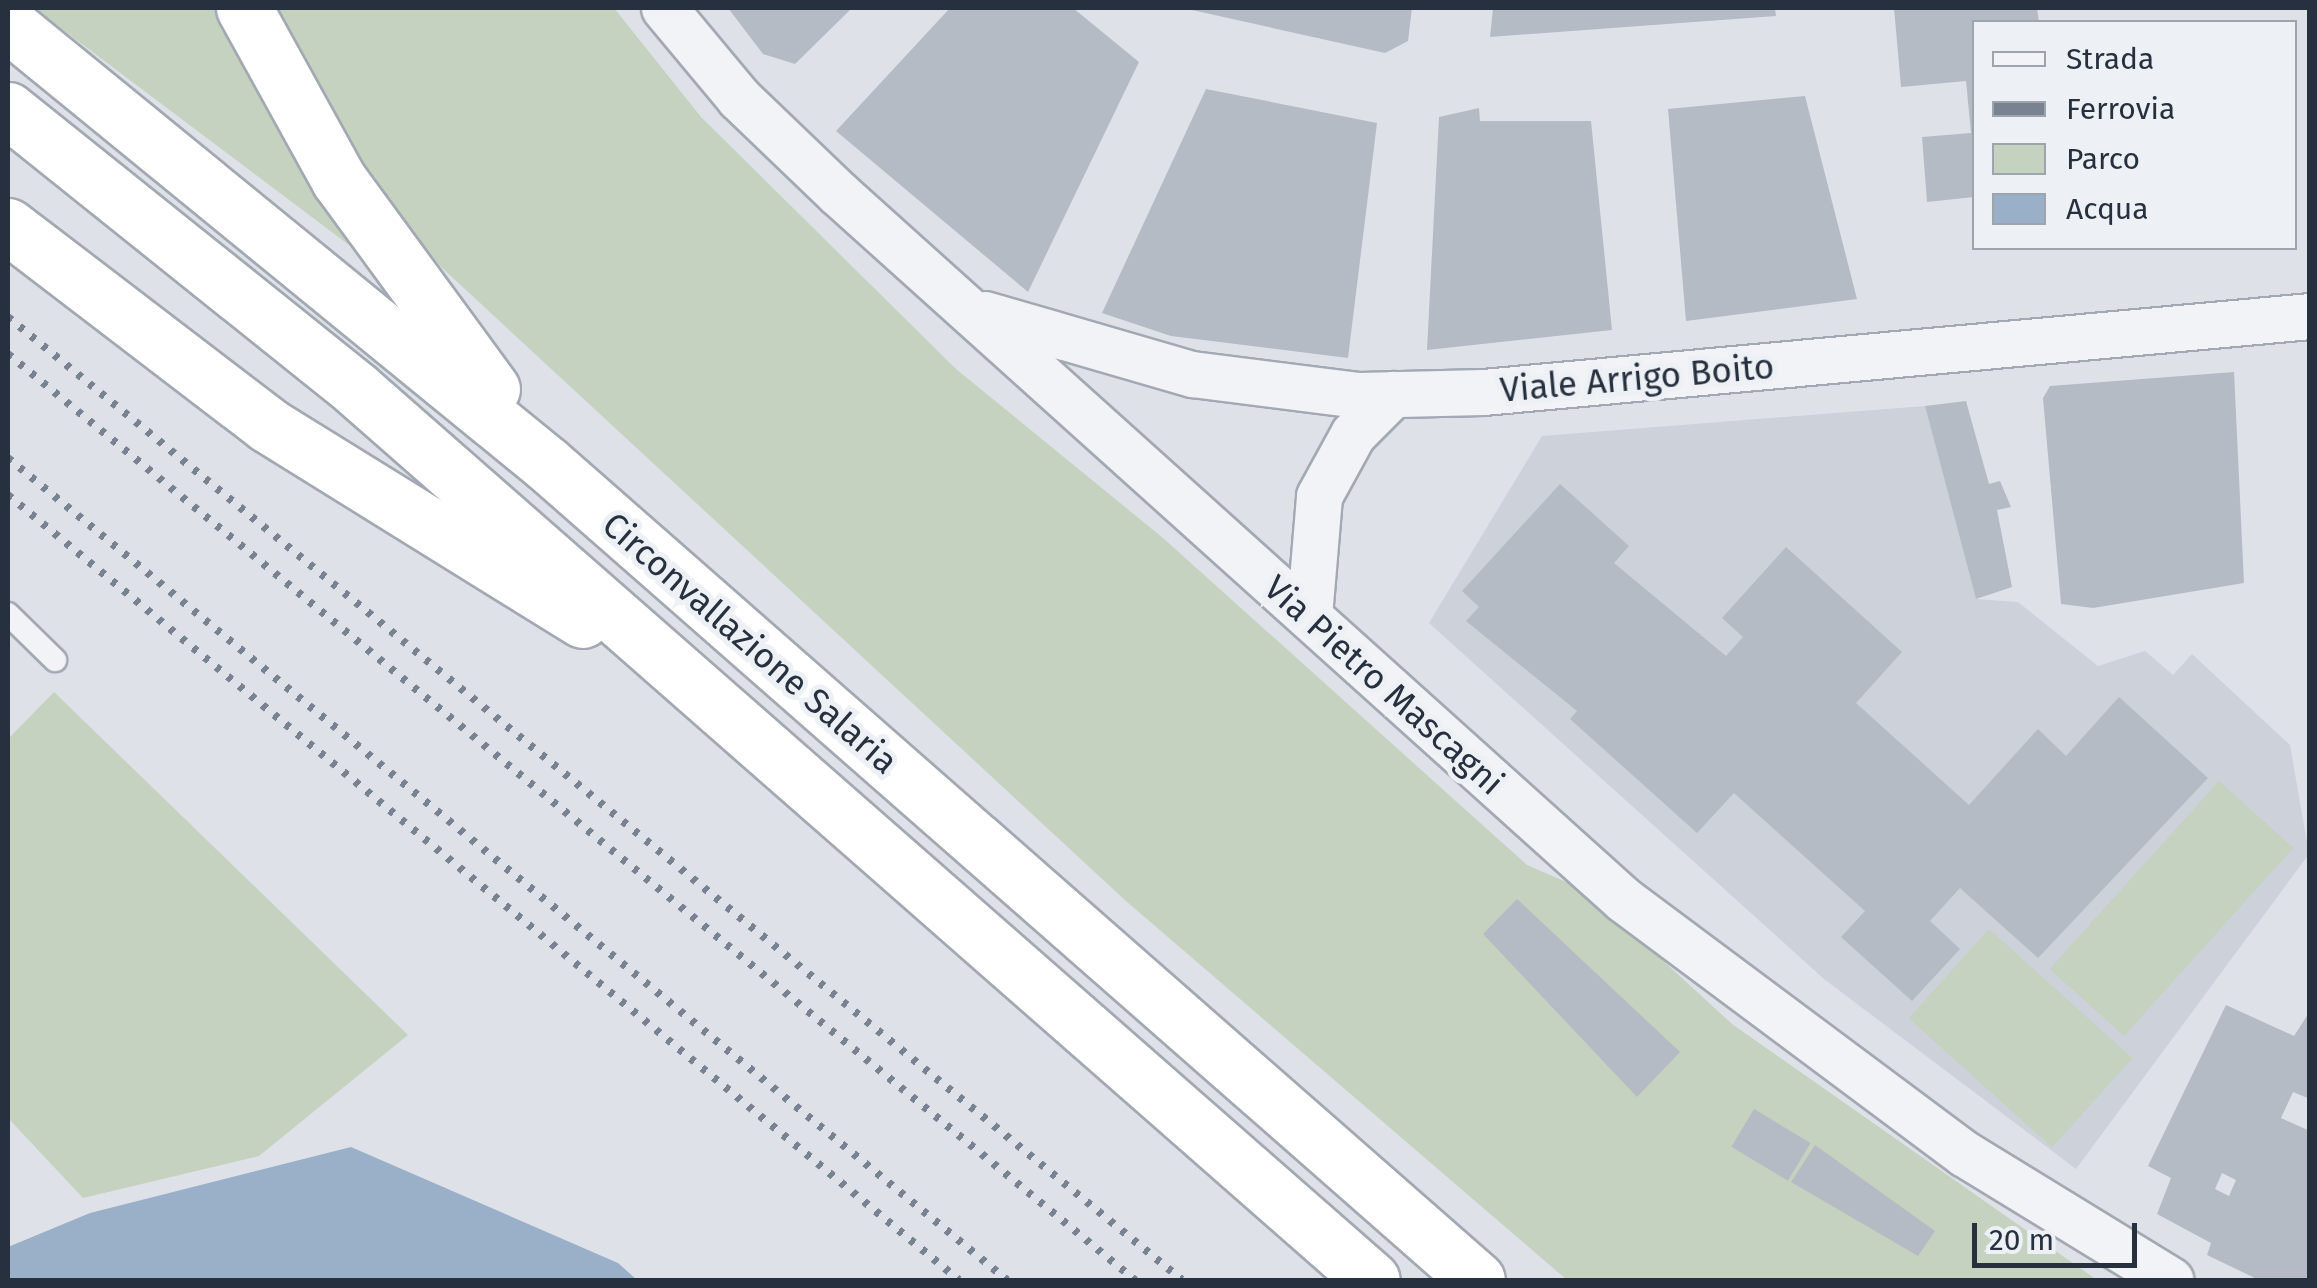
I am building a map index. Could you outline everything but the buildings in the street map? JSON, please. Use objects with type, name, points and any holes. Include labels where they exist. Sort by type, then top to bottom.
[{"type":"highway","points":[[244,8],[339,180],[547,464]]},
{"type":"highway","name":"Circonvallazione Salaria","points":[[8,24],[547,464],[1477,1280]]},
{"type":"highway","name":"Circonvallazione Salaria","points":[[8,110],[356,389],[1372,1280]]},
{"type":"highway","points":[[8,226],[268,425],[677,670]]},
{"type":"street","name":"Via Pietro Mascagni","points":[[664,8],[761,119],[1309,616],[1735,989],[2020,1192],[2171,1280]]},
{"type":"street","name":"Viale Arrigo Boito","points":[[972,310],[1192,374],[1392,394],[2310,316]]},
{"type":"street","points":[[1309,616],[1308,547],[1324,482],[1392,394]]},
{"type":"lane","points":[[8,614],[55,660]]},
{"type":"shaded area","points":[[1925,406],[1976,599],[2018,602],[2098,666],[2145,651],[2173,675],[2192,654],[2290,745],[2309,854],[2076,1169],[1824,979],[1429,623],[1542,436]]},
{"type":"green space","points":[[34,8],[216,8],[349,245]]},
{"type":"green space","points":[[276,8],[614,8],[701,117],[956,369],[1163,538],[1527,865],[1587,891],[1732,1024],[2097,1280],[1567,1280],[1126,901],[439,265],[357,161]]},
{"type":"green space","points":[[54,692],[408,1035],[259,1156],[83,1198],[8,1118],[8,739]]},
{"type":"green space","points":[[2219,781],[2293,848],[2124,1036],[2050,969]]},
{"type":"green space","points":[[1989,929],[2132,1058],[2052,1147],[1909,1018]]},
{"type":"water","points":[[351,1147],[618,1263],[637,1280],[8,1280],[8,1247],[90,1213]]},
{"type":"railway","points":[[8,317],[1182,1280]]},
{"type":"railway","points":[[8,354],[1135,1280]]},
{"type":"railway","points":[[8,458],[1007,1280]]},
{"type":"railway","points":[[8,495],[959,1280]]}]
